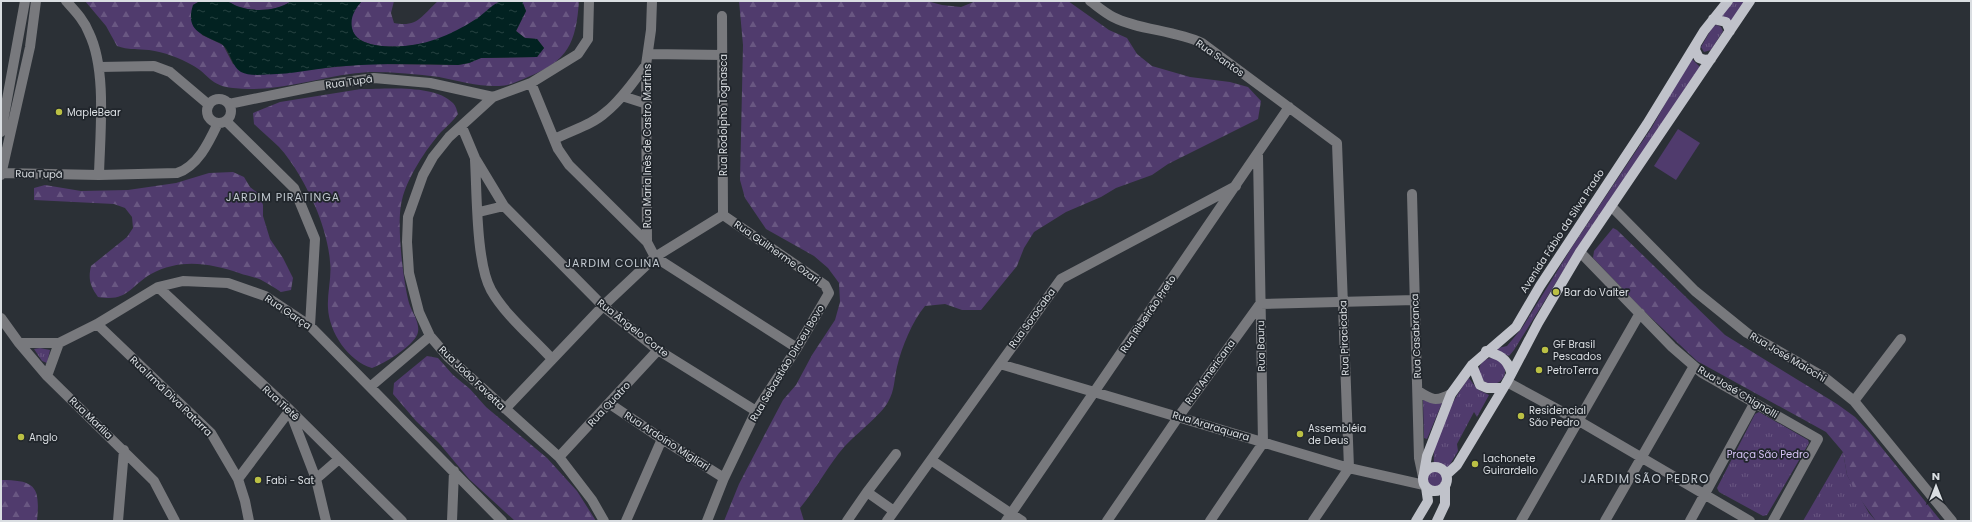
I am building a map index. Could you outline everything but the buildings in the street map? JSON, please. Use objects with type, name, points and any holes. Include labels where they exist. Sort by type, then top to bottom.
[{"type":"main road","name":"Avenida Fábio da Silva Prado","points":[[1416,521],[1428,501],[1424,481],[1427,456],[1451,394],[1472,365],[1486,351],[1516,327],[1552,267],[1647,124],[1696,44],[1713,18],[1728,1]]},
{"type":"main road","points":[[1437,521],[1446,504],[1446,480],[1438,467],[1430,468],[1424,481],[1436,491],[1446,480],[1457,465],[1580,252],[1750,1]]},
{"type":"main road","points":[[1713,18],[1726,22],[1730,30]]},
{"type":"main road","points":[[1696,44],[1695,50],[1699,58],[1705,60],[1711,59]]},
{"type":"main road","points":[[1486,351],[1502,356],[1508,363],[1511,372]]},
{"type":"main road","points":[[1472,365],[1480,385],[1487,388],[1504,385]]},
{"type":"street","points":[[1,132],[25,1]]},
{"type":"street","points":[[2,174],[30,47],[36,1]]},
{"type":"street","points":[[66,1],[79,15],[90,33],[100,67],[100,175]]},
{"type":"street","name":"Rua João Favetta","points":[[589,1],[588,39],[578,54],[531,83],[493,98],[449,137],[432,157],[423,176],[408,217],[407,242],[409,273],[419,312],[430,336],[448,357],[559,457],[592,500],[604,521]]},
{"type":"street","name":"Rua Maria Inês de Castro Martins","points":[[646,242],[646,65],[649,54],[652,1]]},
{"type":"street","name":"Rua Santos","points":[[1090,1],[1112,17],[1133,24],[1189,37],[1202,43],[1337,143]]},
{"type":"street","name":"Rua Rodolpho Tognasca","points":[[722,16],[723,214]]},
{"type":"street","points":[[649,54],[723,55]]},
{"type":"street","points":[[555,139],[588,124],[606,112],[622,96],[646,65]]},
{"type":"street","points":[[100,67],[154,66],[170,72],[209,105]]},
{"type":"street","name":"Rua Tupã","points":[[229,104],[318,86],[374,78],[430,83],[493,98]]},
{"type":"street","points":[[531,83],[558,149],[569,165],[646,242],[655,257],[797,348]]},
{"type":"street","points":[[622,96],[647,104]]},
{"type":"street","points":[[222,122],[230,115],[229,104],[218,99],[209,105],[207,113],[208,117],[222,122],[294,188],[316,239],[310,326]]},
{"type":"street","name":"Rua Ribeirão Preto","points":[[1009,517],[1258,155],[1289,107]]},
{"type":"street","name":"Rua Tupã","points":[[2,174],[100,175],[177,173],[188,170],[210,142],[222,122]]},
{"type":"street","name":"Rua Ângelo Corte","points":[[462,127],[475,158],[504,206],[603,306],[658,350],[756,410]]},
{"type":"street","name":"Rua Piracicaba","points":[[1337,143],[1349,468]]},
{"type":"street","name":"Rua Bauru","points":[[1258,155],[1263,443]]},
{"type":"street","points":[[475,158],[485,274],[491,290],[501,305],[552,359]]},
{"type":"street","name":"Rua Sorocaba","points":[[887,521],[1061,279],[1237,185]]},
{"type":"street","name":"Rua Casabranca","points":[[1412,194],[1418,391],[1418,458],[1424,481]]},
{"type":"street","points":[[479,212],[504,206]]},
{"type":"street","name":"Rua José Maiochi","points":[[1611,206],[1695,291],[1741,328],[1824,377],[1854,401],[1952,521]]},
{"type":"street","points":[[505,409],[603,306],[655,257],[723,214]]},
{"type":"street","name":"Rua Guilherme Ozari","points":[[723,214],[825,285],[829,293]]},
{"type":"street","name":"Rua José Chignolli","points":[[1580,252],[1672,347],[1694,366],[1754,404],[1818,439],[1773,521]]},
{"type":"street","name":"Rua Garça","points":[[19,342],[59,343],[97,324],[158,287],[183,281],[228,283],[265,296],[310,326],[502,521]]},
{"type":"street","name":"Rua Tietê","points":[[158,287],[290,410],[402,521]]},
{"type":"street","name":"Rua Sebastião Dirceu Bovo","points":[[707,521],[724,478],[756,410],[797,348],[829,293]]},
{"type":"street","points":[[1260,304],[1415,300]]},
{"type":"street","name":"Rua Americana","points":[[1107,521],[1179,416],[1260,304]]},
{"type":"street","points":[[1521,521],[1580,421],[1640,314]]},
{"type":"street","name":"Rua Marília","points":[[1,318],[47,376],[154,481],[175,521]]},
{"type":"street","name":"Rua Irmã Diva Patarra","points":[[97,324],[211,433],[238,479],[249,521]]},
{"type":"street","points":[[370,387],[430,336]]},
{"type":"street","points":[[1854,401],[1901,340]]},
{"type":"street","points":[[47,376],[59,343]]},
{"type":"street","name":"Rua Quatro","points":[[559,457],[610,404],[658,350]]},
{"type":"street","name":"Rua Araraquara","points":[[1000,364],[1094,393],[1179,416],[1263,443],[1349,468],[1424,481]]},
{"type":"street","points":[[1605,521],[1694,366]]},
{"type":"street","points":[[1504,385],[1580,421],[1750,521]]},
{"type":"street","points":[[1418,391],[1429,398],[1440,400],[1451,394]]},
{"type":"street","name":"Rua Ardoíno Migliari","points":[[610,404],[662,440],[724,478]]},
{"type":"street","points":[[1690,521],[1754,404]]},
{"type":"street","points":[[238,479],[290,410]]},
{"type":"street","points":[[290,410],[316,479],[326,521]]},
{"type":"street","points":[[626,521],[662,440]]},
{"type":"street","points":[[1210,521],[1263,443]]},
{"type":"street","points":[[118,521],[124,450]]},
{"type":"street","points":[[847,521],[896,454]]},
{"type":"street","points":[[316,479],[339,459]]},
{"type":"street","points":[[931,460],[1009,517],[1022,521]]},
{"type":"street","points":[[1313,521],[1349,468]]},
{"type":"street","points":[[452,521],[454,471]]},
{"type":"street","points":[[867,492],[894,511]]},
{"type":"green space","points":[[85,1],[200,1],[193,5],[202,35],[223,45],[233,64],[264,74],[367,64],[458,65],[469,63],[481,58],[537,57],[544,48],[537,39],[525,38],[516,31],[526,11],[522,1],[579,1],[578,16],[572,39],[561,57],[542,71],[517,82],[503,86],[484,86],[431,76],[370,72],[336,76],[285,86],[250,89],[225,87],[219,85],[198,68],[166,54],[149,50],[129,49],[117,46],[106,26]]},
{"type":"green space","points":[[225,1],[291,1],[273,9],[252,10],[239,7]]},
{"type":"green space","points":[[362,1],[394,1],[391,13],[394,23],[409,24],[419,19],[438,1],[501,1],[458,31],[440,39],[410,46],[384,46],[362,41],[354,34],[351,25],[351,18],[355,9]]},
{"type":"green space","points":[[739,1],[927,1],[942,5],[961,7],[976,1],[1068,1],[1109,30],[1127,38],[1137,54],[1152,66],[1190,77],[1230,82],[1248,87],[1261,101],[1258,119],[1168,164],[1152,175],[1116,188],[1101,197],[1066,212],[1034,232],[1024,248],[1017,266],[981,310],[962,310],[945,304],[925,306],[916,319],[905,343],[897,367],[892,393],[888,402],[875,418],[845,446],[833,461],[812,493],[800,508],[804,521],[724,521],[739,484],[783,400],[796,385],[812,355],[835,320],[840,302],[839,283],[828,268],[814,256],[766,229],[745,198],[740,180],[743,45]]},
{"type":"green space","points":[[1732,1],[1746,1],[1731,22],[1721,15]]},
{"type":"green space","points":[[1717,25],[1721,27],[1723,31],[1711,50],[1704,52],[1701,47],[1713,26]]},
{"type":"green space","points":[[1692,59],[1700,67],[1577,249],[1514,350],[1509,356],[1498,351],[1498,348],[1507,346],[1522,328],[1572,247],[1652,127]]},
{"type":"green space","points":[[396,88],[423,90],[435,93],[445,97],[453,103],[458,114],[441,132],[423,155],[404,191],[400,210],[400,236],[405,280],[409,303],[418,324],[418,333],[412,342],[402,351],[372,368],[355,359],[341,344],[336,336],[329,317],[328,302],[330,262],[327,241],[320,219],[308,191],[294,167],[279,147],[254,124],[253,113],[280,102],[361,89]]},
{"type":"green space","points":[[1678,129],[1700,143],[1676,180],[1654,166]]},
{"type":"green space","points":[[233,172],[244,177],[250,187],[259,194],[263,205],[263,216],[270,239],[283,258],[293,278],[291,290],[281,292],[268,283],[257,278],[217,267],[184,264],[162,269],[151,274],[122,295],[108,298],[98,297],[90,282],[91,266],[127,237],[133,228],[132,217],[125,208],[114,204],[34,200],[34,188],[45,185],[81,191],[128,190],[176,183],[209,173]]},
{"type":"green space","points":[[1613,228],[1617,230],[1725,335],[1837,404],[1855,417],[1869,432],[1941,521],[1876,521],[1858,496],[1847,475],[1843,452],[1826,432],[1697,361],[1644,311],[1593,258],[1594,251]]},
{"type":"green space","points":[[40,348],[50,350],[47,363],[42,361],[34,349]]},
{"type":"green space","points":[[427,356],[438,358],[486,407],[547,458],[577,491],[596,521],[515,521],[469,479],[439,443],[416,421],[393,394],[394,383]]},
{"type":"green space","points":[[1492,358],[1501,362],[1505,371],[1501,380],[1492,384],[1483,380],[1479,371],[1483,362]]},
{"type":"green space","points":[[1469,378],[1477,389],[1489,395],[1477,417],[1474,412],[1457,444],[1458,451],[1448,468],[1434,464],[1436,443],[1440,431],[1457,396]]},
{"type":"green space","points":[[1423,400],[1442,403],[1427,439],[1424,438]]},
{"type":"green space","name":"Praça São Pedro","points":[[1759,412],[1808,440],[1809,443],[1767,515],[1763,516],[1719,492],[1717,488],[1755,414]]},
{"type":"green space","points":[[1843,452],[1847,475],[1869,513],[1876,521],[1803,521]]},
{"type":"green space","points":[[1435,471],[1442,476],[1443,479],[1438,486],[1435,487],[1428,482],[1427,479],[1432,472]]},
{"type":"green space","points":[[1,480],[22,482],[29,484],[34,488],[38,501],[37,521],[1,521]]},
{"type":"water","points":[[200,1],[225,1],[246,9],[266,10],[280,7],[291,1],[362,1],[352,17],[352,28],[355,35],[360,40],[375,45],[402,46],[415,45],[440,38],[476,19],[498,2],[522,1],[526,11],[516,31],[525,38],[537,39],[544,48],[537,57],[481,58],[469,63],[458,65],[360,65],[286,73],[259,75],[245,74],[237,69],[224,46],[201,34],[193,26],[191,13],[193,5]]},
{"type":"place","name":"MapleBear","points":[[59,112]]},
{"type":"place","name":"Bar do Valter","points":[[1556,292]]},
{"type":"place","name":"GF Brasil Pescados","points":[[1545,350]]},
{"type":"place","name":"PetroTerra","points":[[1539,370]]},
{"type":"place","name":"Residencial São Pedro","points":[[1521,416]]},
{"type":"place","name":"Assembléia de Deus","points":[[1300,434]]},
{"type":"place","name":"Anglo","points":[[21,437]]},
{"type":"place","name":"Lachonete Guirardello","points":[[1475,464]]},
{"type":"place","name":"Fabi - Sat","points":[[258,480]]},
{"type":"district","name":"JARDIM PIRATINGA","points":[[283,197]]},
{"type":"district","name":"JARDIM COLINA","points":[[613,263]]},
{"type":"district","name":"JARDIM SÃO PEDRO","points":[[1645,478]]}]
